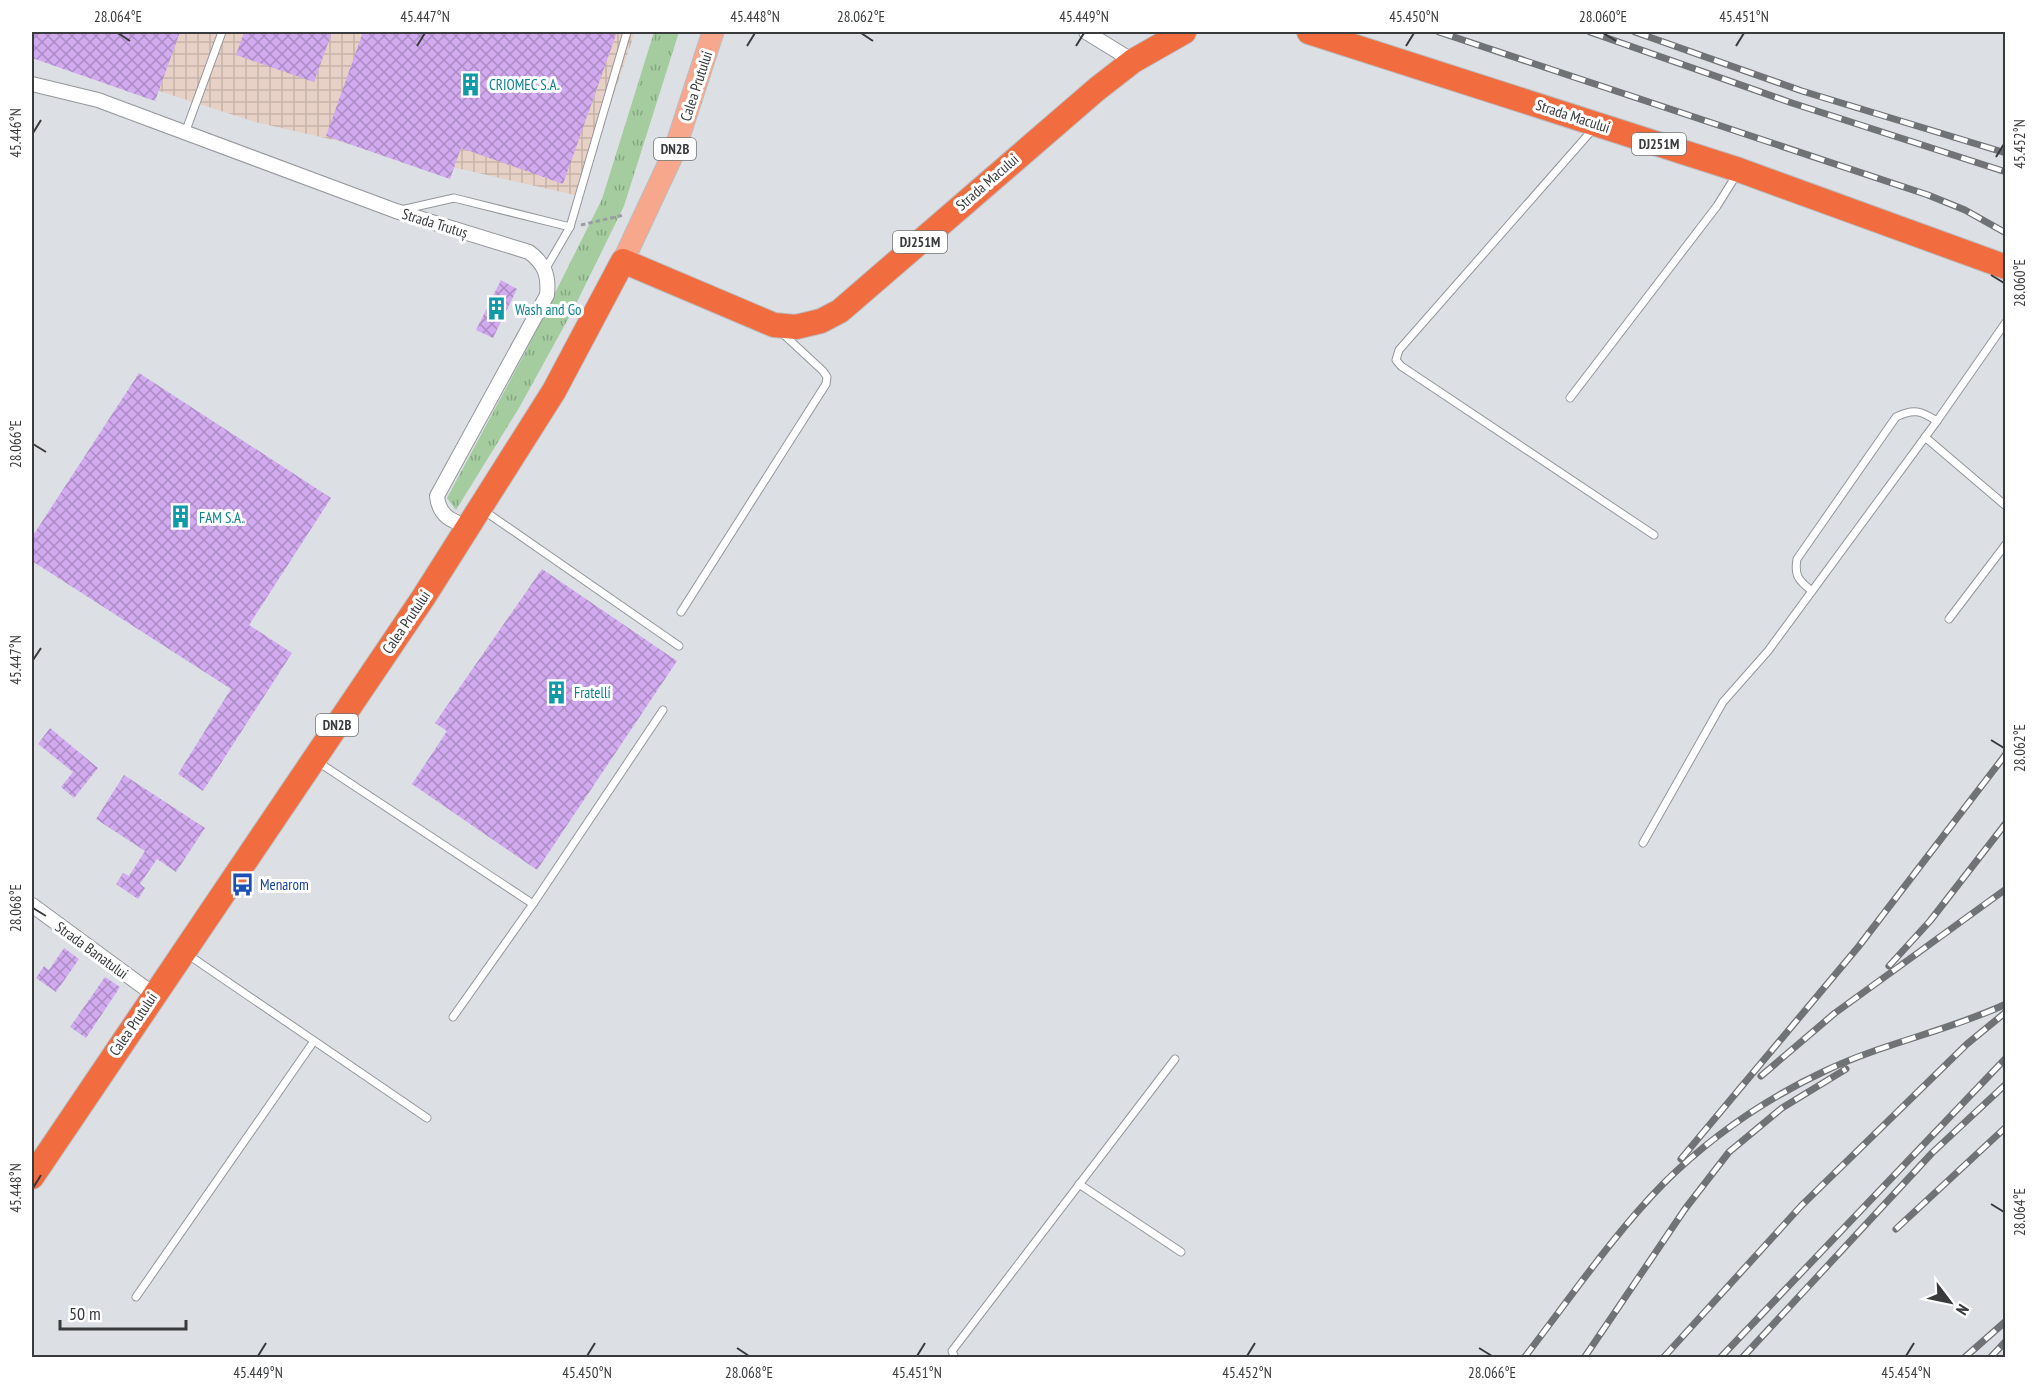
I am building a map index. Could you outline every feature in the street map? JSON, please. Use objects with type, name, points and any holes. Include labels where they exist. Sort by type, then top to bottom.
[{"type":"highway","name":"Strada Macului","points":[[623,261],[774,325],[796,327],[821,321],[847,306],[948,215],[1133,61],[1184,32]]},
{"type":"highway","name":"Strada Macului","points":[[1309,32],[1739,170],[2006,267]]},
{"type":"highway","name":"Calea Prutului","points":[[32,1177],[475,517],[555,391],[623,261]]},
{"type":"main road","name":"Calea Prutului","points":[[623,261],[649,210],[674,152],[713,32]]},
{"type":"street","points":[[1086,32],[1133,61]]},
{"type":"street","name":"Strada Trutuș","points":[[32,84],[98,100],[396,211],[530,252],[545,270]]},
{"type":"street","points":[[475,517],[444,516],[438,506],[437,496],[547,295],[545,270]]},
{"type":"street","name":"Strada Banatului","points":[[32,905],[153,994]]},
{"type":"lane","points":[[185,133],[222,32]]},
{"type":"lane","points":[[545,270],[570,227],[627,32]]},
{"type":"lane","points":[[1597,124],[1399,350],[1396,360],[1401,366],[1654,535]]},
{"type":"lane","points":[[1570,398],[1718,206],[1739,170]]},
{"type":"lane","points":[[396,211],[454,198],[570,227]]},
{"type":"lane","points":[[1643,843],[1723,702],[1768,651],[1937,421],[2006,321]]},
{"type":"lane","points":[[681,612],[826,384],[827,376],[823,371],[774,325]]},
{"type":"lane","points":[[1812,591],[1799,582],[1795,572],[1797,559],[1896,417],[1908,411],[1919,410],[1937,421]]},
{"type":"lane","points":[[1925,437],[2006,506]]},
{"type":"lane","points":[[475,517],[679,646]]},
{"type":"lane","points":[[1949,619],[2006,543]]},
{"type":"lane","points":[[453,1017],[533,904],[663,710]]},
{"type":"lane","points":[[314,759],[533,904]]},
{"type":"lane","points":[[183,951],[427,1118]]},
{"type":"lane","points":[[136,1297],[314,1041]]},
{"type":"lane","points":[[955,1358],[952,1351],[1175,1059]]},
{"type":"lane","points":[[1079,1184],[1180,1252]]},
{"type":"path","points":[[570,227],[649,210]]},
{"type":"shaded area","points":[[32,32],[635,32],[579,196],[255,122],[32,50]]},
{"type":"green space","points":[[654,32],[679,32],[624,206],[573,310],[519,408],[456,510],[447,498],[526,351],[602,199]]},
{"type":"building","points":[[32,32],[180,32],[155,101],[32,58]]},
{"type":"building","points":[[244,32],[332,32],[314,82],[236,55]]},
{"type":"building","name":"CRIOMEC S.A.","points":[[363,32],[617,32],[563,184],[461,148],[450,179],[326,136]]},
{"type":"building","name":"Wash and Go","points":[[501,280],[517,289],[493,338],[476,330]]},
{"type":"building","name":"FAM S.A.","points":[[139,373],[331,498],[249,625],[292,653],[203,791],[178,774],[231,689],[32,561],[32,537]]},
{"type":"building","name":"Fratelli","points":[[542,569],[677,661],[537,870],[412,784],[447,731],[435,723]]},
{"type":"building","points":[[50,728],[98,768],[74,798],[61,787],[73,772],[38,744]]},
{"type":"building","points":[[124,775],[205,828],[176,872],[157,859],[140,884],[145,888],[138,899],[116,884],[123,873],[129,876],[145,851],[96,819]]},
{"type":"building","points":[[64,948],[79,959],[56,992],[36,978],[44,966],[49,970]]},
{"type":"building","points":[[105,977],[120,987],[86,1038],[70,1027]]},
{"type":"railway","points":[[1439,32],[1928,195],[1965,210],[2006,233]]},
{"type":"railway","points":[[1590,32],[1792,103],[2006,172]]},
{"type":"railway","points":[[1635,32],[1802,91],[2006,153]]},
{"type":"railway","points":[[1681,1159],[1859,946],[2006,754]]},
{"type":"railway","points":[[1889,966],[1930,921],[2006,823]]},
{"type":"railway","points":[[1761,1076],[1835,1013],[2006,889]]},
{"type":"railway","points":[[1524,1358],[1644,1204],[1700,1150],[1740,1120],[1783,1093],[1827,1070],[2006,1004]]},
{"type":"railway","points":[[1663,1358],[1801,1206],[1967,1044],[2006,1012]]},
{"type":"railway","points":[[1720,1358],[2006,1058]]},
{"type":"railway","points":[[1584,1358],[1685,1209],[1729,1152],[1782,1108],[1846,1069]]},
{"type":"railway","points":[[1742,1358],[1932,1153],[2006,1084]]},
{"type":"railway","points":[[1896,1229],[2006,1127]]},
{"type":"railway","points":[[1964,1358],[2006,1321]]},
{"type":"railway","points":[[1990,1358],[2006,1341]]},
{"type":"place","name":"CRIOMEC S.A.","points":[[471,84]]},
{"type":"place","name":"Wash and Go","points":[[497,309]]},
{"type":"place","name":"FAM S.A.","points":[[181,517]]},
{"type":"place","name":"Fratelli","points":[[556,692]]},
{"type":"place","name":"Menarom","points":[[242,884]]}]
